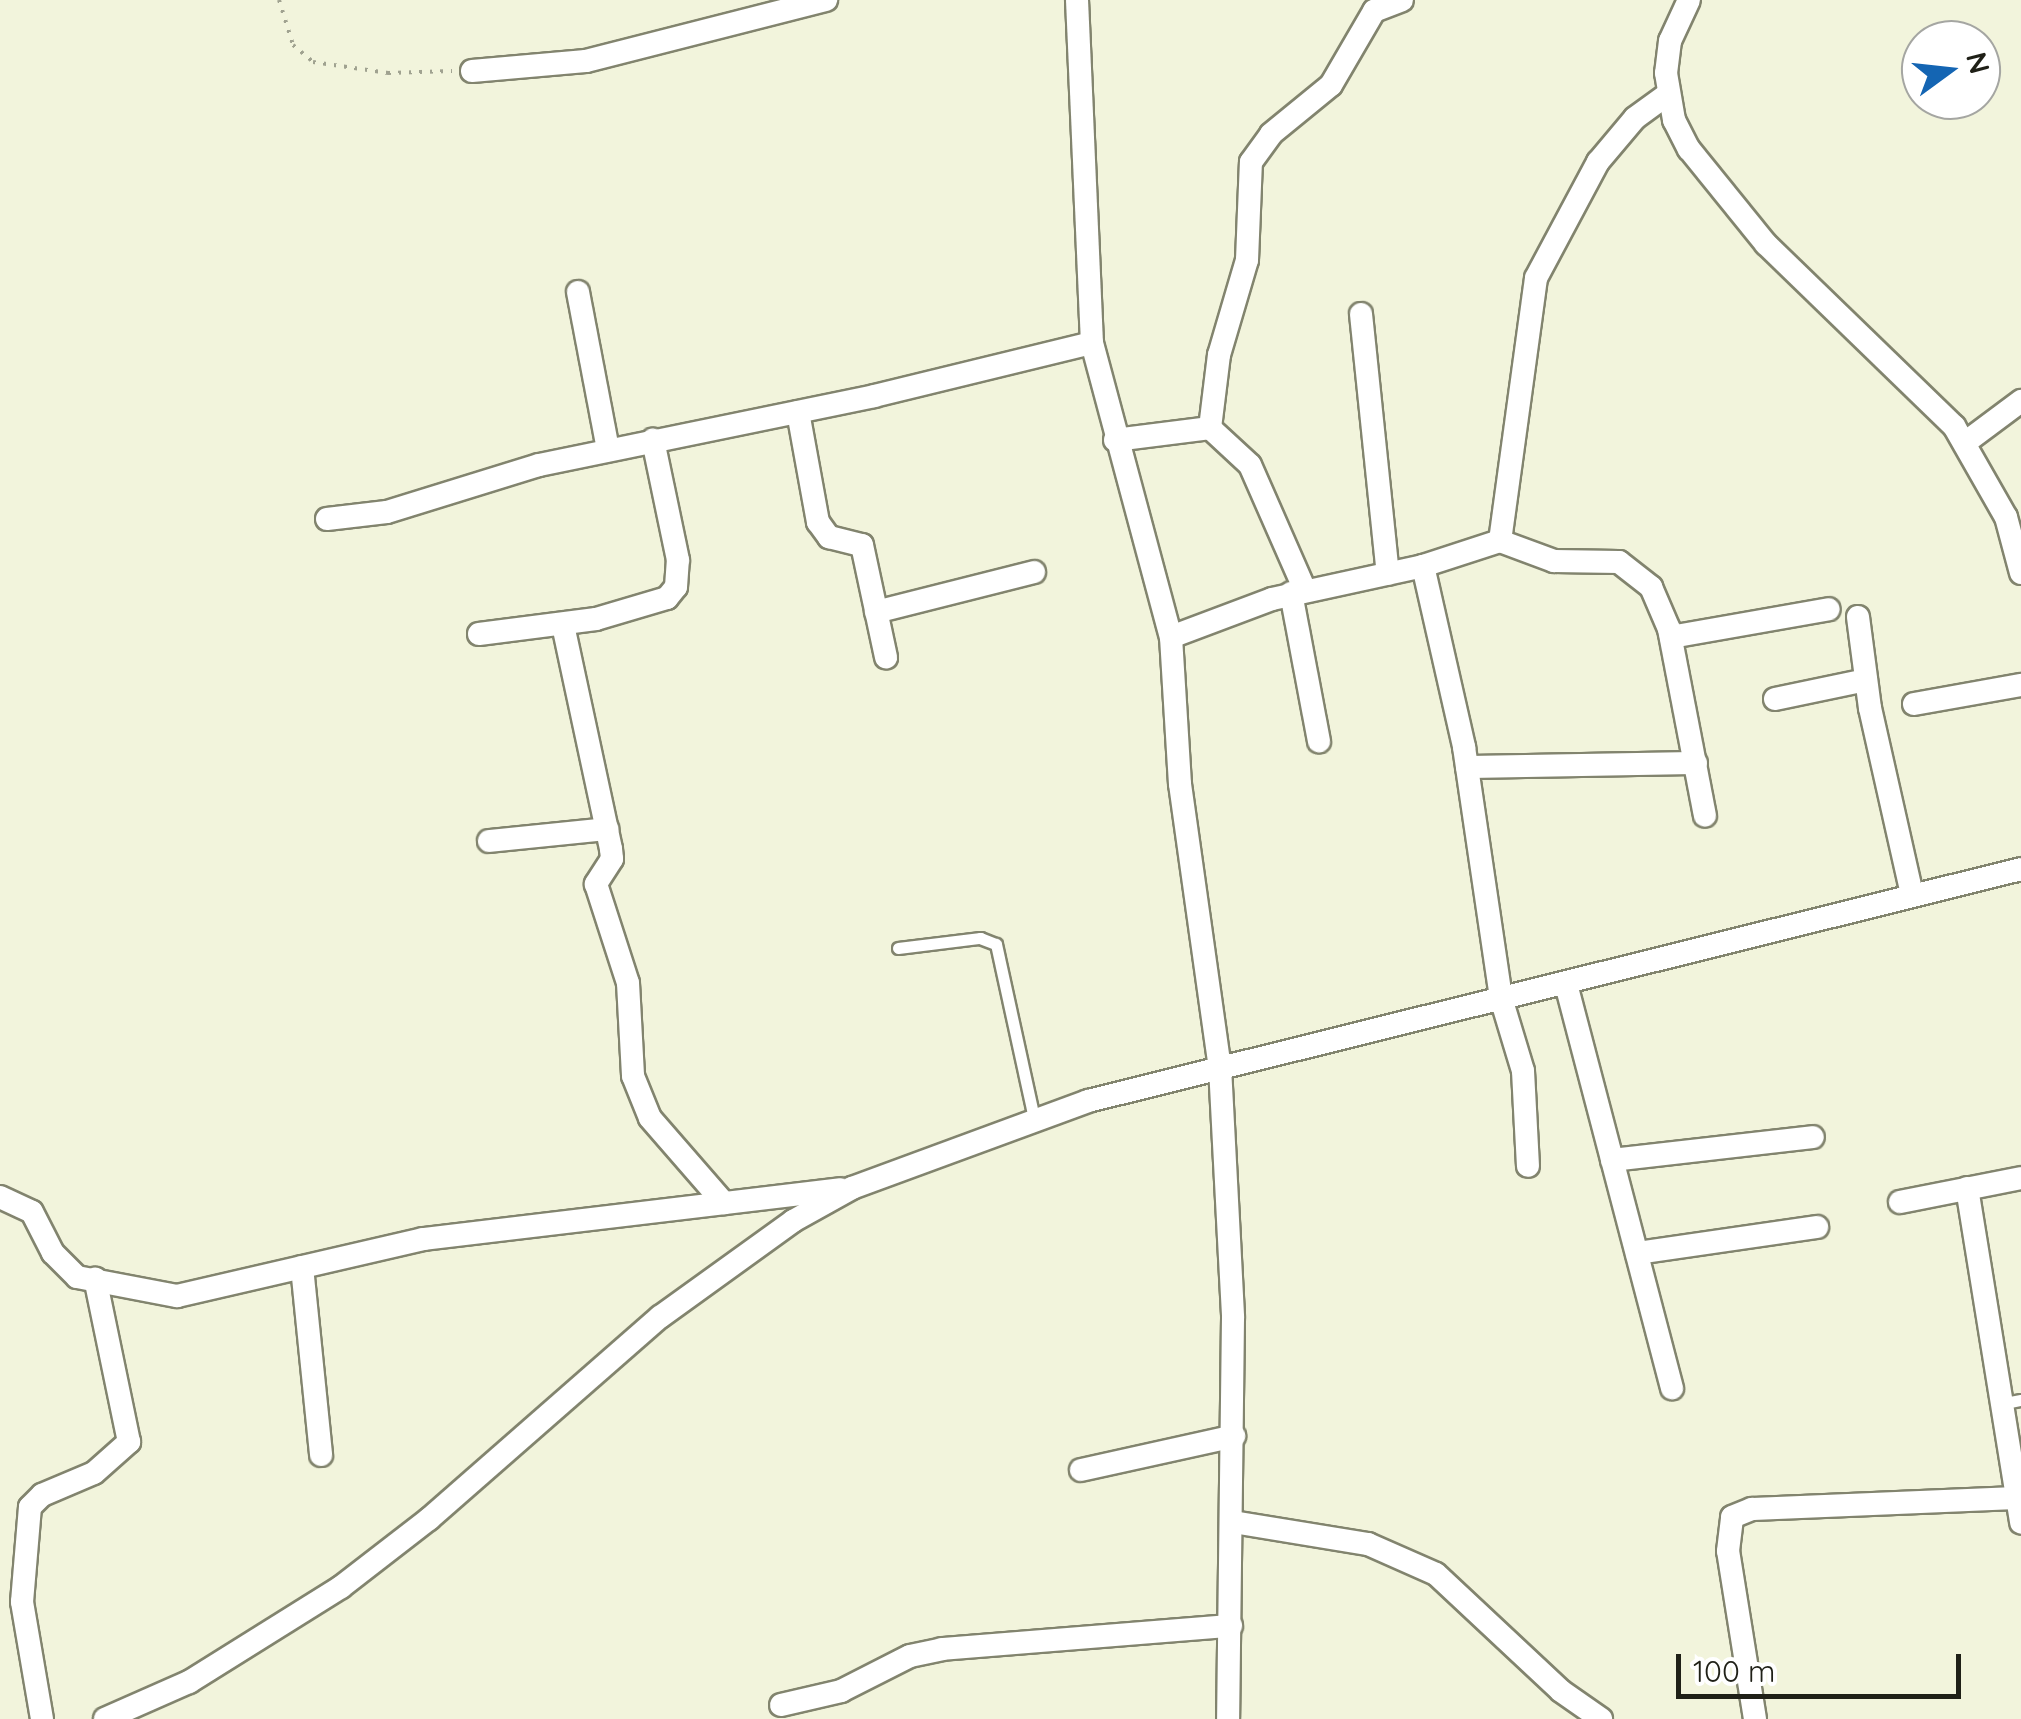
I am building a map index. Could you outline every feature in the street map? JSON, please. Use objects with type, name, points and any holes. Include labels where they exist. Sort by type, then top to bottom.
[{"type":"street","points":[[472,70],[586,61],[826,0]]},
{"type":"street","points":[[1078,0],[1092,342],[1115,440],[1171,638],[1180,784],[1220,1067],[1232,1241],[1234,1436],[1228,1719]]},
{"type":"street","points":[[1210,428],[1218,354],[1247,260],[1251,162],[1271,134],[1331,85],[1374,11],[1402,0]]},
{"type":"street","points":[[1690,0],[1670,41],[1668,94],[1689,148],[1766,244],[1925,392],[1966,442],[2006,517],[2021,574]]},
{"type":"street","points":[[1500,541],[1542,262],[1598,162],[1636,118],[1668,94]]},
{"type":"street","points":[[578,292],[608,450]]},
{"type":"street","points":[[1361,314],[1388,574]]},
{"type":"street","points":[[326,519],[386,512],[608,450],[798,412],[1092,342]]},
{"type":"street","points":[[1966,442],[2021,401]]},
{"type":"street","points":[[798,412],[818,522],[829,537],[862,545],[886,657]]},
{"type":"street","points":[[1115,440],[1210,428],[1250,465],[1298,592],[1319,740]]},
{"type":"street","points":[[479,634],[564,626],[652,605],[676,587],[678,560],[653,440]]},
{"type":"street","points":[[1171,638],[1298,592],[1423,566],[1500,541],[1554,561],[1630,566],[1662,606],[1705,816]]},
{"type":"street","points":[[1423,566],[1467,767],[1501,998],[1523,1071],[1528,1166]]},
{"type":"street","points":[[876,612],[1034,572]]},
{"type":"street","points":[[1671,638],[1829,608]]},
{"type":"street","points":[[1858,617],[1866,680],[1912,894]]},
{"type":"street","points":[[564,626],[612,859],[596,884],[628,984],[633,1076],[650,1118],[724,1203]]},
{"type":"street","points":[[1775,700],[1866,680]]},
{"type":"street","points":[[1914,704],[2021,685]]},
{"type":"street","points":[[1467,767],[1696,762]]},
{"type":"street","points":[[489,840],[607,829]]},
{"type":"street","points":[[105,1719],[189,1682],[341,1587],[429,1519],[660,1317],[793,1221],[852,1188],[1034,1119],[1220,1067],[2021,870]]},
{"type":"street","points":[[1566,984],[1672,1388]]},
{"type":"street","points":[[1612,1160],[1814,1136]]},
{"type":"street","points":[[1900,1202],[2021,1178]]},
{"type":"street","points":[[0,1197],[32,1212],[67,1270],[191,1296],[423,1239],[852,1188]]},
{"type":"street","points":[[1967,1188],[2013,1402],[2021,1522]]},
{"type":"street","points":[[1636,1253],[1818,1227]]},
{"type":"street","points":[[302,1267],[321,1455]]},
{"type":"street","points":[[42,1719],[22,1602],[30,1508],[42,1495],[94,1473],[130,1442],[94,1278]]},
{"type":"street","points":[[1081,1470],[1234,1436]]},
{"type":"street","points":[[1755,1719],[1728,1551],[1732,1517],[1752,1510],[2018,1486]]},
{"type":"street","points":[[1233,1522],[1368,1544],[1420,1566],[1460,1591],[1560,1690],[1601,1719]]},
{"type":"street","points":[[781,1705],[840,1692],[910,1656],[942,1648],[1231,1626]]},
{"type":"lane","points":[[898,948],[980,938],[996,944],[1034,1119]]},
{"type":"path","points":[[279,0],[293,45],[314,62],[388,73],[472,70]]}]
